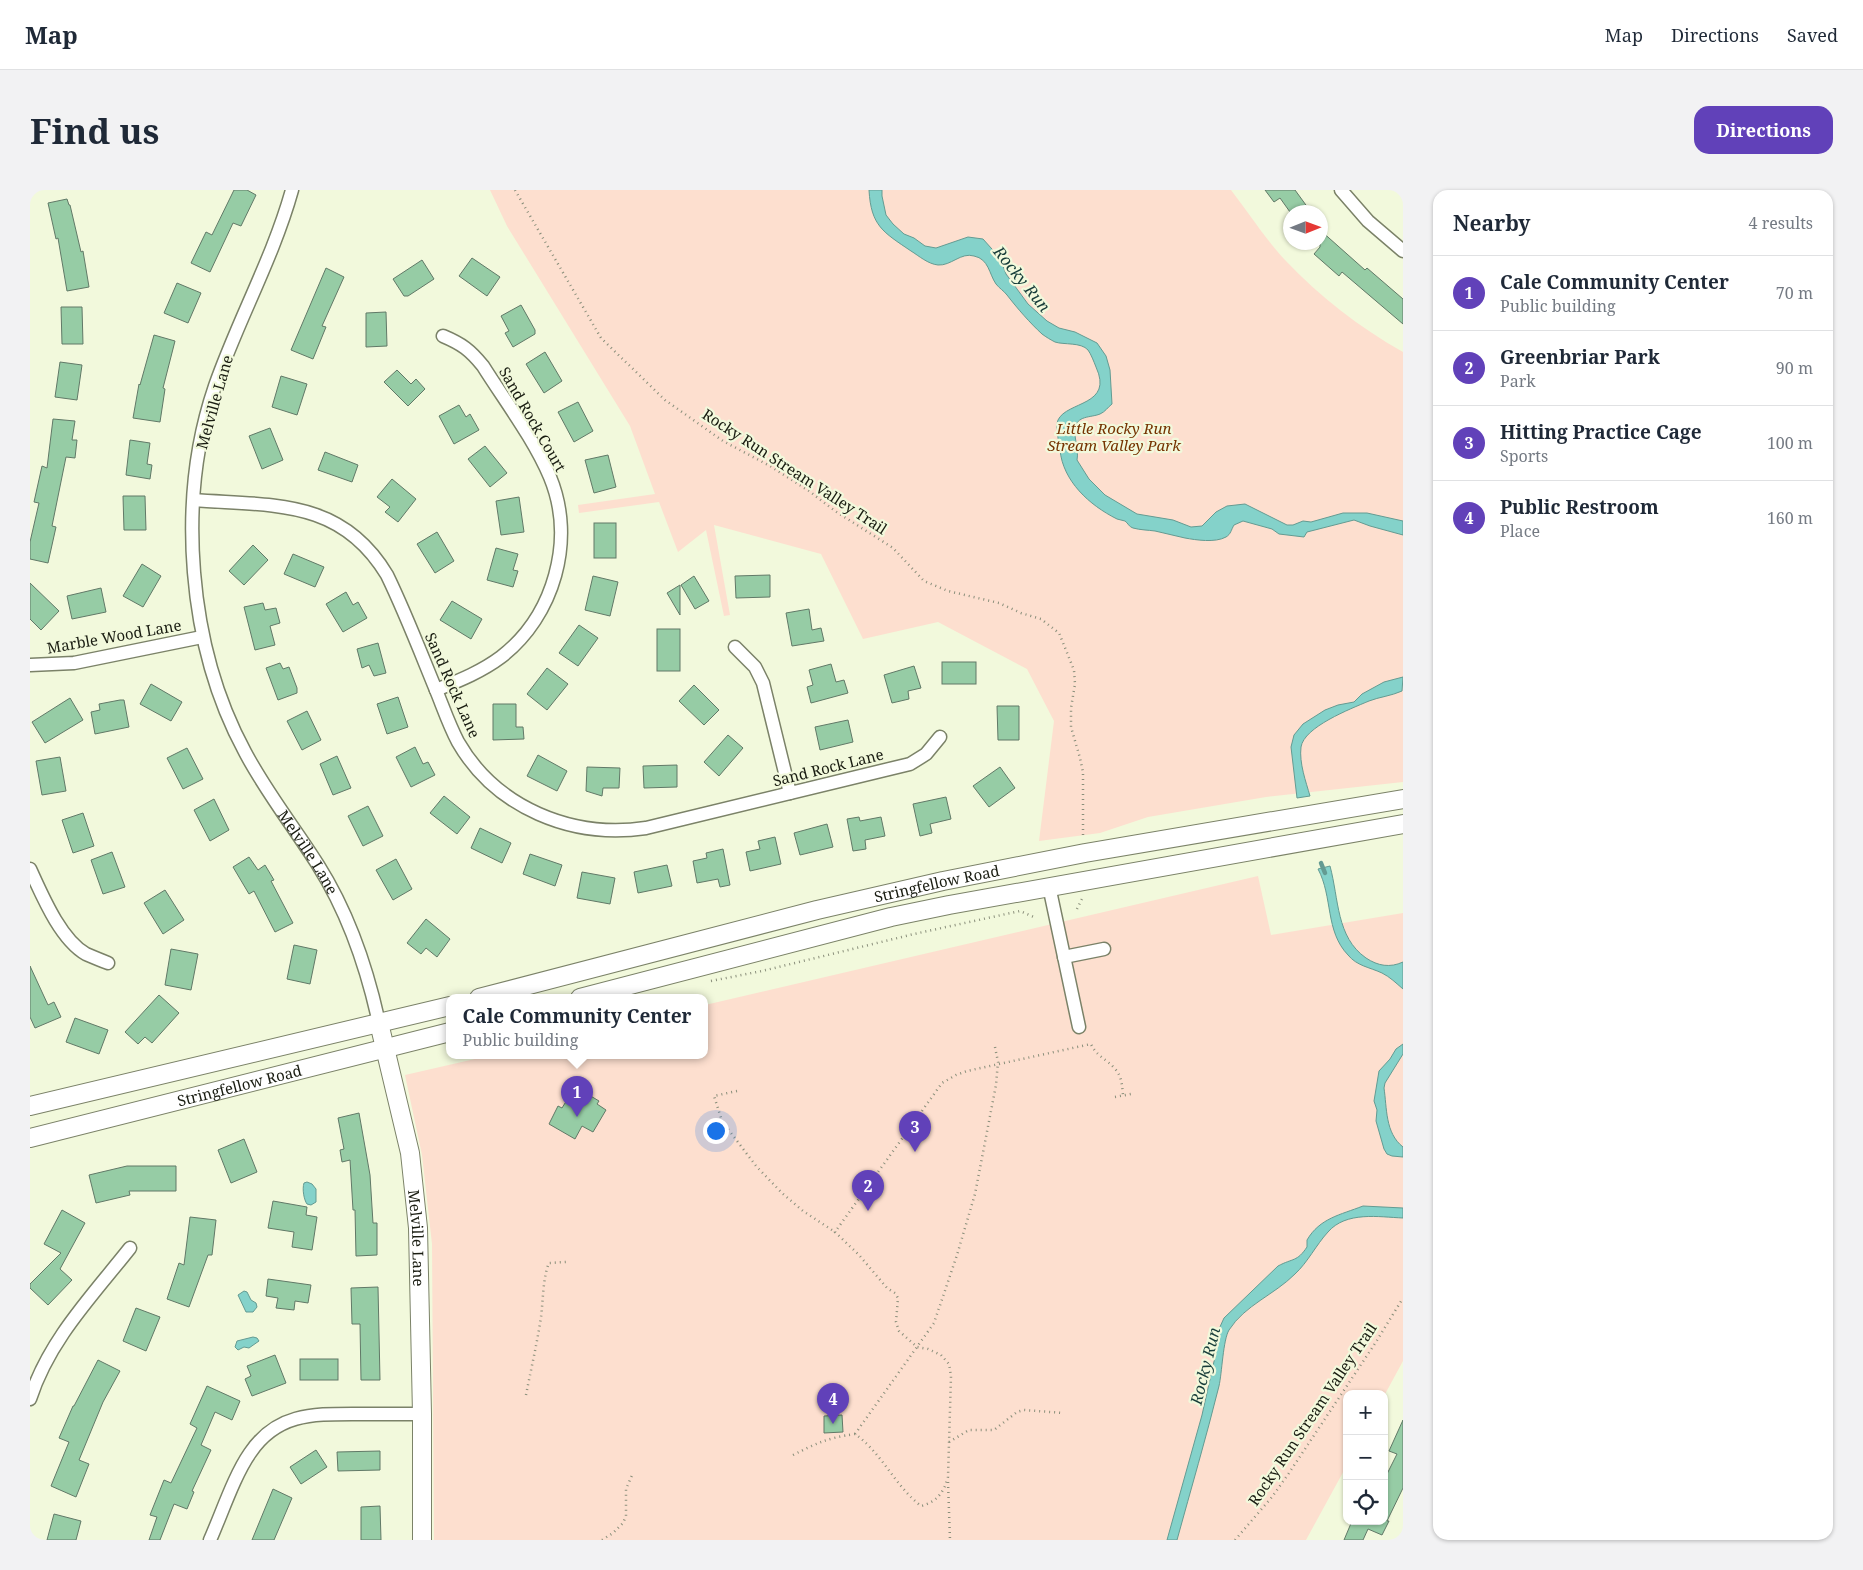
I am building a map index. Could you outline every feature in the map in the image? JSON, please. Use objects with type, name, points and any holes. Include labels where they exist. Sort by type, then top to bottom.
[{"type":"main road","name":"Stringfellow Road","points":[[494,994],[817,910],[952,879],[1077,855],[1403,799]]},
{"type":"main road","name":"Stringfellow Road","points":[[595,994],[891,917],[1049,886],[1403,824]]},
{"type":"main road","name":"Stringfellow Road","points":[[30,1106],[446,1007]]},
{"type":"main road","name":"Melville Lane","points":[[380,1023],[410,1153],[414,1190],[420,1271],[422,1540]]},
{"type":"main road","name":"Stringfellow Road","points":[[30,1138],[446,1033]]},
{"type":"street","name":"Melville Lane","points":[[292,190],[283,223],[228,350],[214,389],[199,456],[194,500],[193,555],[198,615],[202,637],[224,707],[244,750],[266,790],[318,865],[347,920],[367,975],[380,1023]]},
{"type":"street","points":[[1340,190],[1368,221],[1403,251]]},
{"type":"street","name":"Sand Rock Court","points":[[436,690],[487,667],[509,651],[526,633],[541,612],[551,590],[556,576],[561,537],[556,496],[540,458],[483,366],[461,343],[443,336]]},
{"type":"street","name":"Sand Rock Lane","points":[[194,500],[300,510],[328,519],[353,534],[372,552],[387,575],[459,743],[482,774],[500,790],[513,800],[543,817],[594,830],[636,830],[910,764],[926,754],[940,738]]},
{"type":"street","name":"Marble Wood Lane","points":[[30,665],[74,662],[202,637]]},
{"type":"street","points":[[735,647],[755,666],[763,684],[790,793]]},
{"type":"street","points":[[30,869],[44,899],[75,946],[85,953],[108,963]]},
{"type":"street","points":[[1049,886],[1078,1026]]},
{"type":"street","points":[[1064,956],[1104,949]]},
{"type":"street","points":[[30,1400],[53,1346],[66,1327],[130,1248]]},
{"type":"street","points":[[210,1540],[249,1454],[275,1428],[292,1420],[319,1414],[422,1414]]},
{"type":"path","name":"Rocky Run Stream Valley Trail","points":[[515,190],[601,338],[665,400],[723,441],[770,466],[893,548],[924,581],[948,590],[999,603],[1021,613],[1041,619],[1059,634],[1074,670],[1071,727],[1083,772],[1083,840]]},
{"type":"path","points":[[708,982],[1020,911],[1036,918]]},
{"type":"path","points":[[836,1232],[942,1083],[956,1075],[1091,1044],[1094,1052],[1116,1070],[1123,1095]]},
{"type":"path","points":[[793,1456],[821,1441],[855,1434],[934,1323],[975,1194],[996,1085],[998,1064],[995,1047]]},
{"type":"path","points":[[736,1091],[714,1096],[722,1121],[756,1166],[782,1194],[803,1212],[836,1232],[859,1255],[887,1288],[895,1293],[898,1298],[896,1322],[899,1331],[917,1347],[941,1355],[949,1364],[951,1384],[948,1477],[950,1540]]},
{"type":"path","points":[[1115,1096],[1131,1094]]},
{"type":"path","points":[[526,1395],[538,1339],[545,1272],[549,1263],[566,1262]]},
{"type":"path","name":"Rocky Run Stream Valley Trail","points":[[1235,1540],[1278,1489],[1376,1342],[1403,1298]]},
{"type":"path","points":[[949,1442],[969,1430],[994,1430],[1017,1412],[1024,1410],[1064,1413]]},
{"type":"path","points":[[855,1434],[874,1451],[911,1498],[921,1506],[930,1504],[941,1494],[946,1486],[948,1477]]},
{"type":"path","points":[[602,1540],[623,1523],[626,1516],[626,1489],[633,1473]]},
{"type":"green space","name":"Little Rocky Run Stream Valley Park","points":[[490,190],[1231,190],[1264,235],[1298,274],[1356,322],[1403,352],[1403,782],[1266,797],[1148,817],[1100,833],[1039,841],[1054,721],[1027,669],[938,622],[863,639],[821,554],[714,525],[730,615],[724,616],[706,530],[678,552],[659,502],[579,513],[578,505],[655,494],[630,426],[507,226]]},
{"type":"green space","points":[[1258,876],[1271,935],[1403,913],[1403,1361],[1387,1390],[1343,1390],[1343,1472],[1306,1540],[434,1540],[432,1244],[422,1155],[405,1075],[475,1059],[708,1059],[708,1004]]},
{"type":"water","points":[[869,190],[882,190],[886,215],[904,234],[925,246],[936,248],[968,237],[983,239],[1000,258],[1006,274],[1028,304],[1047,321],[1059,328],[1075,332],[1097,343],[1106,356],[1110,370],[1112,404],[1102,413],[1078,421],[1075,433],[1077,460],[1089,479],[1105,495],[1137,514],[1173,520],[1191,527],[1202,526],[1216,512],[1227,506],[1245,504],[1287,525],[1303,521],[1311,522],[1343,513],[1367,513],[1403,521],[1403,535],[1354,520],[1307,532],[1304,537],[1279,534],[1272,529],[1243,521],[1234,525],[1230,533],[1222,539],[1200,540],[1133,528],[1125,521],[1117,519],[1097,507],[1079,491],[1066,472],[1062,461],[1057,427],[1058,420],[1063,414],[1087,401],[1099,389],[1100,380],[1088,350],[1077,345],[1055,342],[1042,334],[996,284],[983,260],[969,255],[943,265],[938,265],[924,260],[893,239],[880,227],[872,212]]},
{"type":"water","points":[[1403,677],[1402,691],[1351,709],[1310,732],[1301,747],[1301,759],[1310,796],[1297,798],[1291,747],[1294,735],[1303,724],[1325,710],[1354,702],[1362,694],[1384,682]]},
{"type":"water","points":[[1330,866],[1340,916],[1349,939],[1356,949],[1375,963],[1389,965],[1403,962],[1403,989],[1385,975],[1355,962],[1341,946],[1332,925],[1326,891],[1318,869]]},
{"type":"water","points":[[1403,1044],[1403,1054],[1385,1083],[1384,1088],[1390,1127],[1393,1135],[1403,1147],[1403,1157],[1387,1154],[1384,1149],[1376,1121],[1377,1110],[1374,1101],[1379,1071],[1396,1049]]},
{"type":"water","points":[[307,1182],[316,1189],[316,1202],[311,1205],[307,1204],[305,1200],[303,1188],[304,1183]]},
{"type":"water","name":"Rocky Run","points":[[1363,1206],[1403,1208],[1403,1218],[1373,1216],[1353,1218],[1335,1225],[1295,1274],[1251,1307],[1229,1330],[1225,1341],[1219,1386],[1177,1540],[1167,1540],[1202,1415],[1215,1357],[1215,1344],[1224,1318],[1278,1266],[1300,1255],[1307,1247],[1307,1240],[1312,1233],[1324,1222]]},
{"type":"water","points":[[244,1291],[256,1303],[257,1307],[253,1312],[246,1312],[238,1295]]},
{"type":"water","points":[[253,1337],[259,1341],[249,1348],[244,1347],[238,1350],[235,1347],[237,1341]]},
{"type":"building","points":[[234,190],[247,190],[256,195],[241,226],[233,223],[210,272],[191,263],[206,232],[212,235]]},
{"type":"building","points":[[1265,190],[1295,190],[1306,205],[1285,205],[1280,198],[1274,202]]},
{"type":"building","points":[[67,199],[81,252],[83,251],[89,287],[67,291],[58,238],[56,239],[48,203]]},
{"type":"building","points":[[1328,237],[1365,270],[1367,268],[1403,299],[1403,324],[1342,272],[1339,276],[1314,254],[1317,250],[1328,250]]},
{"type":"building","points":[[472,258],[500,277],[487,296],[459,276]]},
{"type":"building","points":[[422,260],[434,279],[408,296],[404,296],[393,279]]},
{"type":"building","points":[[326,268],[344,277],[322,326],[326,327],[313,359],[291,350]]},
{"type":"building","points":[[177,283],[201,293],[188,323],[164,313]]},
{"type":"building","points":[[521,305],[535,330],[535,334],[513,347],[505,333],[509,331],[501,316]]},
{"type":"building","points":[[61,307],[82,307],[83,344],[62,344]]},
{"type":"building","points":[[386,312],[387,346],[366,347],[366,313]]},
{"type":"building","points":[[154,335],[175,341],[163,388],[165,389],[160,422],[133,418],[139,384]]},
{"type":"building","points":[[545,352],[562,381],[544,393],[526,364]]},
{"type":"building","points":[[60,362],[82,365],[77,400],[55,397]]},
{"type":"building","points":[[397,370],[411,384],[416,379],[425,389],[408,406],[384,382]]},
{"type":"building","points":[[281,376],[307,384],[297,415],[272,407]]},
{"type":"building","points":[[578,402],[593,431],[574,442],[558,412]]},
{"type":"building","points":[[459,405],[466,417],[470,414],[479,430],[454,444],[439,416]]},
{"type":"building","points":[[53,419],[75,421],[72,440],[77,440],[75,458],[66,457],[52,526],[56,527],[48,563],[30,559],[30,542],[39,503],[34,502],[42,466],[47,468]]},
{"type":"building","points":[[270,428],[283,460],[262,469],[249,436]]},
{"type":"building","points":[[130,440],[150,443],[147,464],[152,465],[150,479],[126,475]]},
{"type":"building","points":[[485,446],[507,473],[490,487],[468,459]]},
{"type":"building","points":[[325,452],[358,465],[352,482],[318,470]]},
{"type":"building","points":[[608,455],[616,487],[594,493],[585,460]]},
{"type":"building","points":[[392,479],[416,499],[398,522],[385,512],[390,507],[377,497]]},
{"type":"building","points":[[123,496],[145,496],[146,530],[124,530]]},
{"type":"building","points":[[519,497],[524,532],[501,535],[496,501]]},
{"type":"building","points":[[594,523],[616,523],[616,558],[594,558]]},
{"type":"building","points":[[437,532],[454,561],[435,573],[417,544]]},
{"type":"building","points":[[253,545],[268,560],[244,585],[229,571]]},
{"type":"building","points":[[496,548],[518,554],[513,570],[518,571],[513,587],[487,580]]},
{"type":"building","points":[[293,554],[324,567],[315,587],[284,574]]},
{"type":"building","points":[[142,564],[161,576],[143,607],[123,596]]},
{"type":"building","points":[[770,575],[770,597],[736,598],[735,576]]},
{"type":"building","points":[[593,576],[618,582],[610,616],[585,610]]},
{"type":"building","points":[[694,576],[709,601],[695,609],[681,585]]},
{"type":"building","points":[[30,583],[59,611],[41,630],[30,619]]},
{"type":"building","points":[[680,585],[680,615],[667,593]]},
{"type":"building","points":[[101,588],[106,612],[72,619],[67,596]]},
{"type":"building","points":[[346,592],[353,605],[358,602],[367,618],[343,632],[326,604]]},
{"type":"building","points":[[452,601],[482,619],[471,639],[440,620]]},
{"type":"building","points":[[263,603],[265,610],[276,608],[280,623],[270,626],[275,645],[255,650],[244,607]]},
{"type":"building","points":[[809,609],[812,630],[821,628],[824,641],[792,646],[786,613]]},
{"type":"building","points":[[579,625],[598,638],[578,666],[559,653]]},
{"type":"building","points":[[657,629],[680,629],[680,671],[657,671]]},
{"type":"building","points":[[378,643],[386,673],[374,676],[369,665],[362,668],[357,649]]},
{"type":"building","points":[[942,662],[976,662],[976,684],[942,684]]},
{"type":"building","points":[[280,663],[283,669],[289,667],[297,693],[278,700],[266,668]]},
{"type":"building","points":[[831,664],[836,682],[844,680],[848,693],[811,703],[807,687],[813,685],[809,670]]},
{"type":"building","points":[[914,666],[921,688],[908,691],[909,699],[892,703],[884,675]]},
{"type":"building","points":[[547,668],[568,684],[547,710],[527,694]]},
{"type":"building","points":[[151,684],[182,702],[171,721],[140,704]]},
{"type":"building","points":[[694,685],[719,710],[704,725],[679,701]]},
{"type":"building","points":[[398,697],[408,727],[387,734],[377,704]]},
{"type":"building","points":[[70,698],[83,720],[45,743],[32,722]]},
{"type":"building","points":[[124,700],[129,727],[95,734],[91,712],[100,710],[99,704]]},
{"type":"building","points":[[493,704],[516,704],[516,727],[523,727],[524,739],[493,740]]},
{"type":"building","points":[[997,706],[1019,706],[1019,740],[998,740]]},
{"type":"building","points":[[307,711],[321,740],[302,750],[287,721]]},
{"type":"building","points":[[848,720],[853,742],[820,750],[815,727]]},
{"type":"building","points":[[728,735],[743,748],[719,776],[704,762]]},
{"type":"building","points":[[415,747],[423,764],[428,762],[435,775],[411,787],[396,757]]},
{"type":"building","points":[[187,748],[203,779],[183,789],[167,758]]},
{"type":"building","points":[[538,755],[567,771],[557,791],[527,776]]},
{"type":"building","points":[[337,756],[351,788],[333,795],[320,764]]},
{"type":"building","points":[[60,757],[66,791],[42,795],[36,761]]},
{"type":"building","points":[[677,765],[677,787],[644,788],[643,766]]},
{"type":"building","points":[[587,767],[620,768],[619,788],[603,788],[602,796],[586,791]]},
{"type":"building","points":[[1000,767],[1015,788],[989,807],[973,786]]},
{"type":"building","points":[[444,796],[470,817],[457,834],[430,813]]},
{"type":"building","points":[[946,797],[951,819],[930,824],[932,833],[920,836],[913,804]]},
{"type":"building","points":[[214,799],[229,830],[210,841],[194,810]]},
{"type":"building","points":[[368,806],[383,836],[363,846],[348,816]]},
{"type":"building","points":[[83,813],[94,846],[73,853],[62,820]]},
{"type":"building","points":[[859,817],[860,821],[881,817],[885,836],[865,840],[866,849],[853,851],[847,819]]},
{"type":"building","points":[[827,824],[833,847],[800,855],[794,833]]},
{"type":"building","points":[[480,828],[511,843],[502,863],[471,848]]},
{"type":"building","points":[[775,837],[781,864],[750,871],[746,852],[760,849],[758,841]]},
{"type":"building","points":[[723,849],[730,885],[720,887],[718,879],[697,883],[693,861],[707,858],[706,853]]},
{"type":"building","points":[[112,852],[125,887],[103,894],[91,860]]},
{"type":"building","points":[[530,854],[562,865],[555,886],[523,874]]},
{"type":"building","points":[[249,857],[258,870],[265,865],[274,880],[271,881],[293,923],[275,932],[254,891],[249,894],[233,867]]},
{"type":"building","points":[[396,859],[412,889],[393,900],[376,870]]},
{"type":"building","points":[[667,865],[672,886],[638,893],[634,872]]},
{"type":"building","points":[[582,872],[615,878],[610,904],[577,898]]},
{"type":"building","points":[[165,890],[184,920],[163,934],[144,903]]},
{"type":"building","points":[[426,919],[450,939],[437,957],[426,948],[421,954],[407,943]]},
{"type":"building","points":[[294,945],[317,950],[310,984],[287,979]]},
{"type":"building","points":[[171,949],[198,954],[191,990],[165,985]]},
{"type":"building","points":[[30,966],[48,1005],[54,1002],[61,1017],[35,1028],[30,1017]]},
{"type":"building","points":[[159,995],[179,1013],[152,1043],[145,1037],[138,1044],[125,1032]]},
{"type":"building","points":[[75,1018],[108,1030],[99,1054],[66,1042]]},
{"type":"building","points":[[579,1089],[599,1101],[597,1104],[606,1110],[593,1132],[582,1126],[575,1139],[549,1124],[558,1106],[562,1108],[570,1095],[574,1098]]},
{"type":"building","points":[[359,1113],[370,1175],[373,1223],[377,1223],[377,1255],[356,1256],[355,1210],[353,1210],[350,1160],[342,1162],[340,1150],[344,1149],[338,1118]]},
{"type":"building","points":[[244,1139],[257,1172],[231,1183],[218,1150]]},
{"type":"building","points":[[127,1166],[176,1166],[176,1191],[129,1191],[130,1195],[96,1203],[89,1175]]},
{"type":"building","points":[[273,1201],[307,1207],[306,1215],[317,1217],[312,1250],[292,1247],[294,1232],[268,1228]]},
{"type":"building","points":[[62,1210],[85,1223],[60,1269],[72,1280],[48,1305],[30,1288],[30,1284],[61,1253],[44,1244]]},
{"type":"building","points":[[190,1217],[216,1220],[212,1255],[208,1255],[189,1307],[167,1299],[179,1263],[184,1265]]},
{"type":"building","points":[[268,1279],[311,1285],[308,1303],[295,1301],[294,1310],[276,1308],[278,1298],[266,1296]]},
{"type":"building","points":[[378,1287],[380,1380],[361,1380],[360,1324],[352,1324],[351,1288]]},
{"type":"building","points":[[136,1308],[160,1317],[146,1351],[123,1341]]},
{"type":"building","points":[[275,1355],[286,1383],[252,1396],[245,1379],[251,1376],[247,1366]]},
{"type":"building","points":[[300,1359],[338,1359],[338,1380],[300,1380]]},
{"type":"building","points":[[98,1360],[120,1371],[103,1402],[79,1460],[89,1464],[76,1497],[51,1486],[69,1442],[59,1438],[73,1406]]},
{"type":"building","points":[[207,1386],[240,1401],[232,1420],[215,1412],[201,1445],[211,1450],[192,1491],[194,1492],[187,1509],[174,1504],[160,1540],[149,1540],[157,1517],[150,1515],[164,1480],[171,1483],[197,1428],[190,1424]]},
{"type":"building","points":[[842,1415],[843,1432],[824,1433],[824,1416]]},
{"type":"building","points":[[1403,1420],[1403,1488],[1388,1519],[1388,1472],[1397,1454],[1389,1451]]},
{"type":"building","points":[[316,1450],[327,1467],[301,1484],[290,1467]]},
{"type":"building","points":[[380,1451],[380,1470],[338,1471],[337,1452]]},
{"type":"building","points":[[273,1489],[292,1498],[274,1540],[252,1540]]},
{"type":"building","points":[[380,1506],[381,1540],[361,1540],[361,1507]]},
{"type":"building","points":[[54,1514],[81,1521],[76,1540],[47,1540]]},
{"type":"building","points":[[1350,1525],[1387,1525],[1382,1535],[1368,1529],[1363,1540],[1344,1540]]},
{"type":"waterway","name":"Rocky Run","points":[[1321,863],[1325,873]]},
{"type":"place","name":"Cale Community Center","points":[[577,1117]]},
{"type":"place","name":"Hitting Practice Cage","points":[[915,1152]]},
{"type":"place","name":"Greenbriar Park","points":[[868,1211]]},
{"type":"place","name":"Public Restroom","points":[[833,1424]]}]
